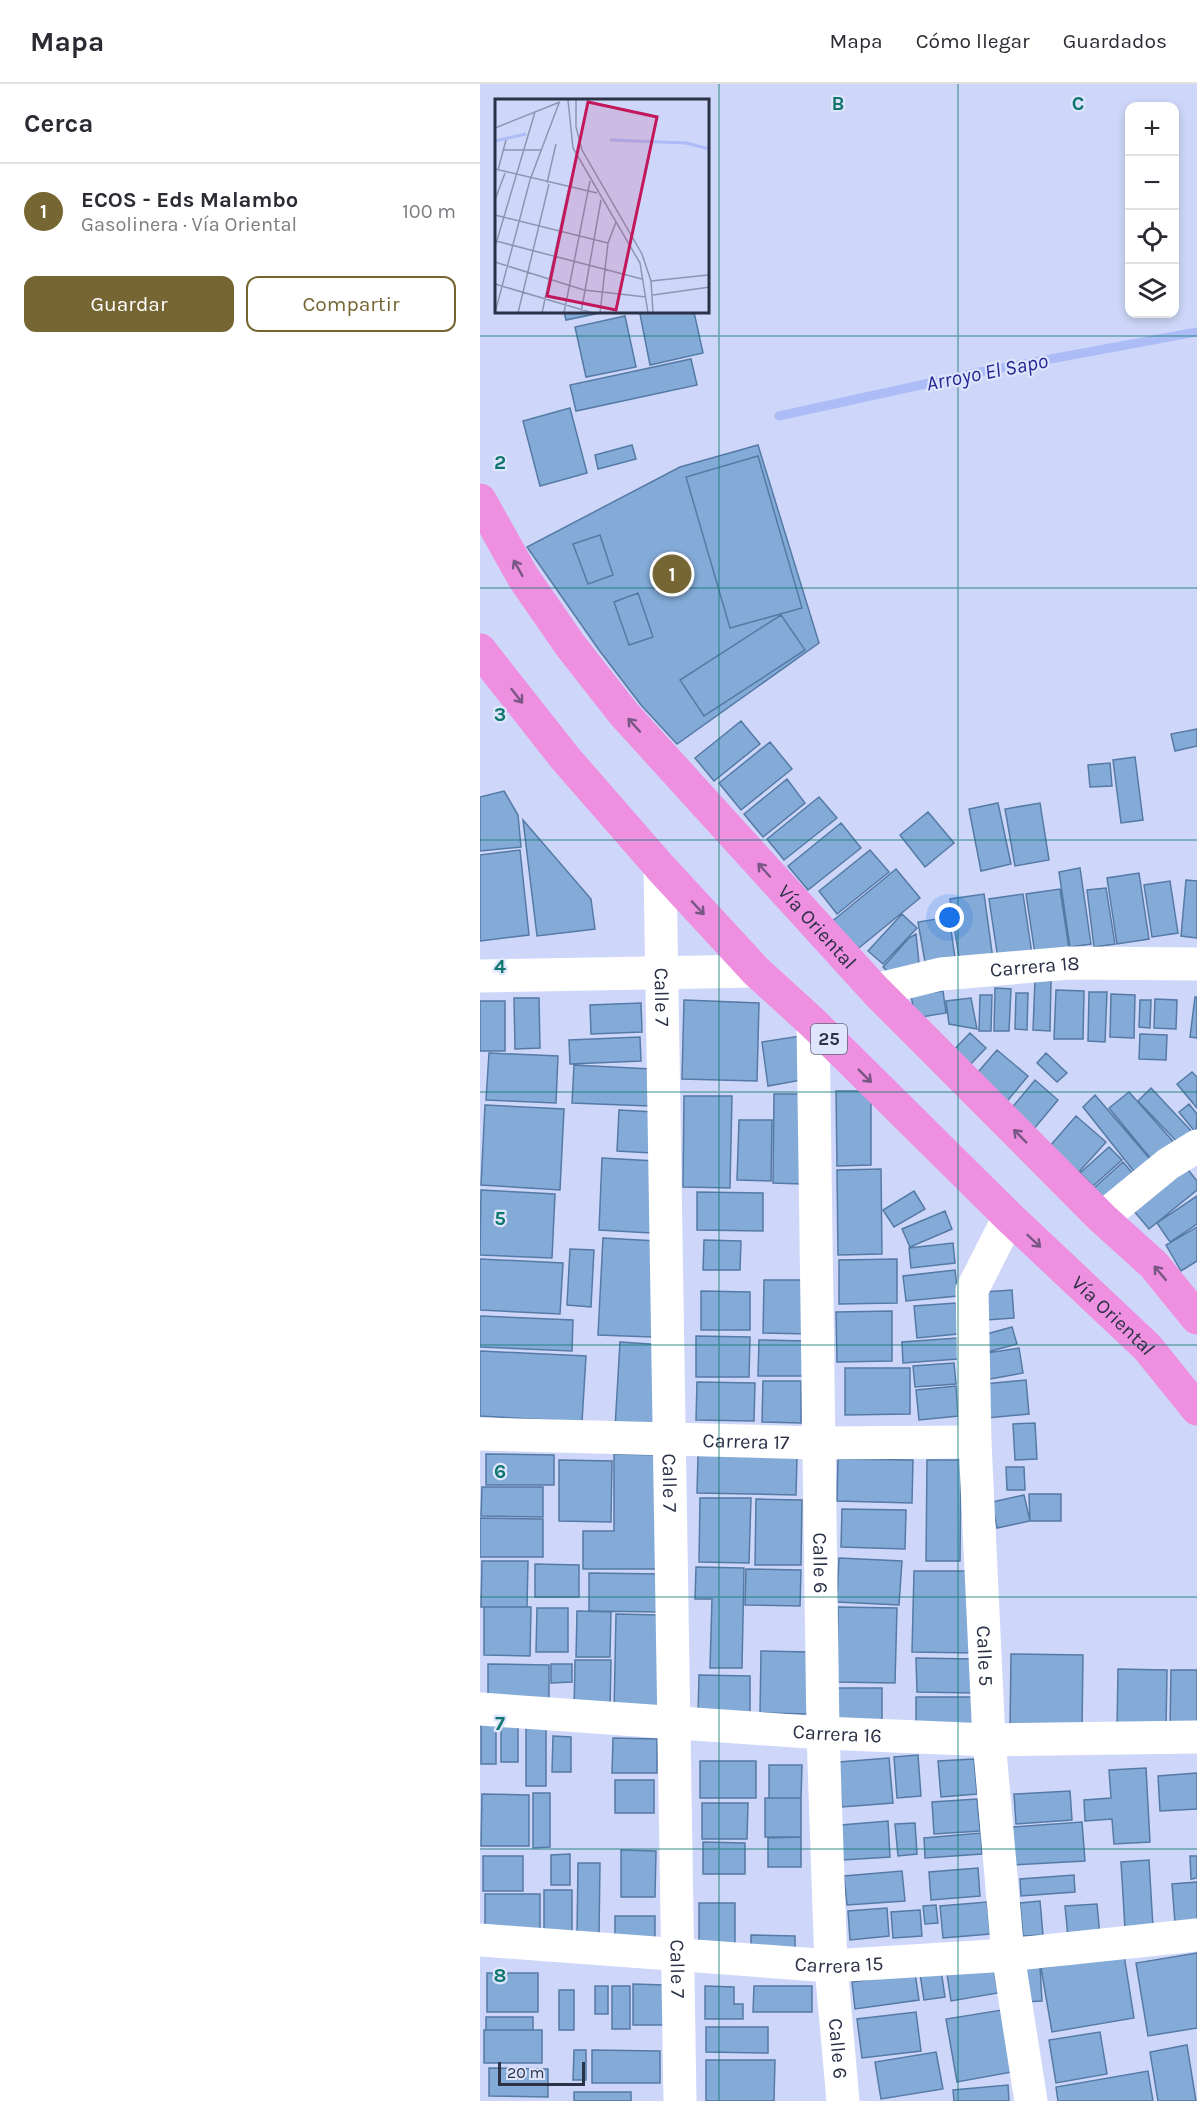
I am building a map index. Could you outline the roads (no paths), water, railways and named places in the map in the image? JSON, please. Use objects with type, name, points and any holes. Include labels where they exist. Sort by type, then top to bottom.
[{"type":"highway","name":"Vía Oriental","points":[[480,500],[523,578],[570,645],[624,714],[875,990],[1102,1218],[1154,1266],[1197,1318]]},
{"type":"highway","name":"Vía Oriental","points":[[480,650],[565,758],[660,867],[756,971],[813,1023],[1009,1217],[1147,1347],[1197,1409]]},
{"type":"street","name":"Calle 7","points":[[660,867],[680,2101]]},
{"type":"street","name":"Carrera 18","points":[[875,990],[941,974],[1069,963],[1197,964]]},
{"type":"street","points":[[480,976],[756,971]]},
{"type":"street","name":"Calle 6","points":[[813,1023],[823,1734],[831,1965],[843,2101]]},
{"type":"street","points":[[1102,1218],[1168,1164],[1197,1146]]},
{"type":"street","name":"Calle 5","points":[[1009,1217],[972,1290],[975,1442],[989,1740],[1008,1955],[1031,2101]]},
{"type":"street","name":"Carrera 17","points":[[480,1434],[818,1443],[975,1442]]},
{"type":"street","name":"Carrera 16","points":[[480,1709],[823,1734],[989,1740],[1197,1737]]},
{"type":"street","name":"Carrera 15","points":[[480,1940],[831,1965],[1008,1955],[1197,1935]]},
{"type":"waterway","name":"Arroyo El Sapo","points":[[779,416],[980,372],[1197,332]]},
{"type":"place","name":"ECOS - Eds Malambo","points":[[672,574]]}]
